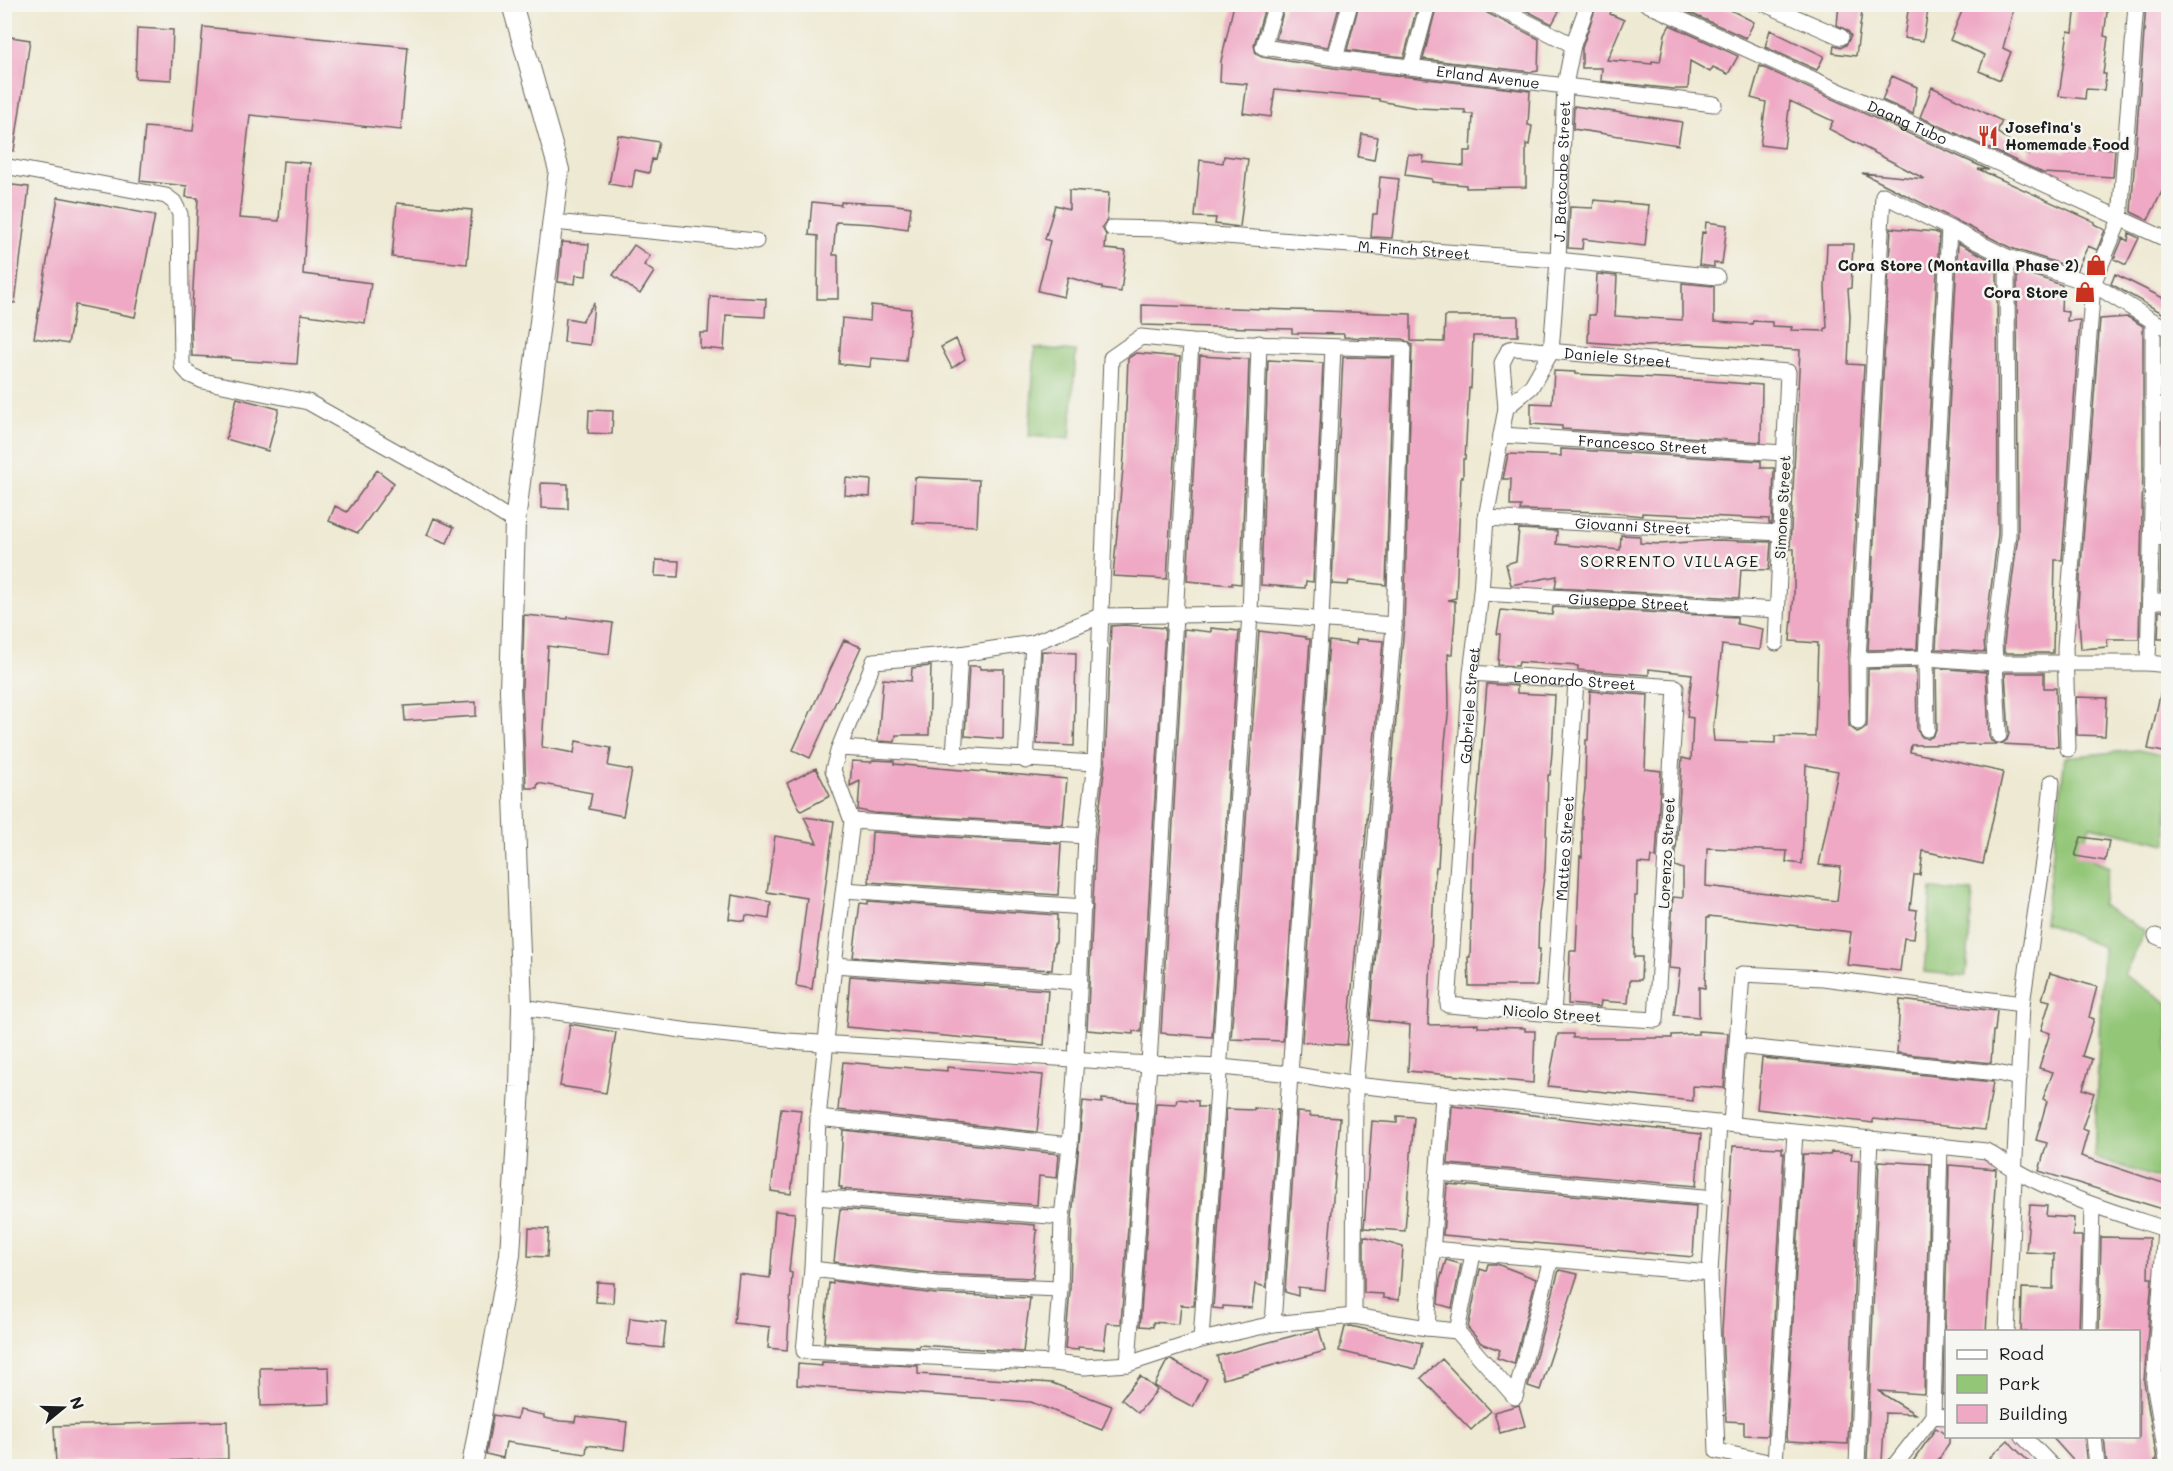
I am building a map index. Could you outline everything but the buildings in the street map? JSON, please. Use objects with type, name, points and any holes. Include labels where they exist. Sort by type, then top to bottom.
[{"type":"street","points":[[472,1467],[510,1255],[520,1087],[522,1007],[510,690],[515,522],[559,170],[512,4]]},
{"type":"street","name":"Erland Avenue","points":[[1276,4],[1263,47],[1335,58],[1714,104]]},
{"type":"street","points":[[1335,58],[1350,4]]},
{"type":"street","points":[[1412,67],[1428,4]]},
{"type":"street","points":[[1491,4],[1574,45]]},
{"type":"street","name":"J. Batocabe Street","points":[[1551,347],[1558,260],[1565,86],[1574,45],[1588,4]]},
{"type":"street","name":"Daang Tubo","points":[[1647,4],[2169,240]]},
{"type":"street","points":[[1765,4],[1841,37]]},
{"type":"street","points":[[2068,749],[2066,648],[2093,284],[2120,219],[2136,4]]},
{"type":"street","points":[[4,166],[166,196],[174,202],[180,214],[182,366],[189,375],[203,381],[308,402],[444,478],[515,522]]},
{"type":"street","points":[[1858,722],[1858,660],[1883,195],[2007,258],[2093,284],[2153,321],[2169,328]]},
{"type":"street","points":[[553,222],[756,241]]},
{"type":"street","name":"M. Finch Street","points":[[1112,228],[1165,229],[1196,234],[1558,260],[1717,277]]},
{"type":"street","points":[[1927,729],[1926,658],[1949,228]]},
{"type":"street","points":[[1999,735],[1994,643],[2007,535],[2007,258]]},
{"type":"street","points":[[2148,663],[2152,538],[2161,469],[2153,405],[2153,321]]},
{"type":"street","points":[[1054,1363],[1060,1289],[1062,1217],[1076,1058],[1086,836],[1095,763],[1111,358],[1141,337],[1191,342],[1403,349],[1394,625],[1355,1085],[1354,1316]]},
{"type":"street","points":[[1128,1364],[1149,1064],[1191,342]]},
{"type":"street","points":[[1201,1341],[1250,614],[1259,343]]},
{"type":"street","points":[[1273,1324],[1321,620],[1333,347]]},
{"type":"street","points":[[1506,408],[1531,387],[1551,347]]},
{"type":"street","name":"Daniele Street","points":[[1506,408],[1502,363],[1507,351],[1514,348],[1551,347],[1788,372]]},
{"type":"street","name":"Simone Street","points":[[1776,643],[1788,372]]},
{"type":"street","points":[[2153,405],[2169,406]]},
{"type":"street","name":"Gabriele Street","points":[[1448,1005],[1471,673],[1481,593],[1486,518],[1506,408]]},
{"type":"street","name":"Francesco Street","points":[[1501,435],[1784,453]]},
{"type":"street","name":"Giovanni Street","points":[[1486,518],[1781,533]]},
{"type":"street","points":[[2152,538],[2169,537]]},
{"type":"street","name":"Giuseppe Street","points":[[1481,593],[1777,610]]},
{"type":"street","points":[[2151,601],[2169,601]]},
{"type":"street","points":[[1394,625],[1250,614],[1100,616],[1033,643],[960,654],[874,661],[839,748],[833,770],[852,821],[818,1118],[812,1269],[804,1350],[1054,1363],[1085,1367],[1128,1364],[1201,1341],[1273,1324],[1354,1316],[1457,1332],[1515,1396],[1551,1259]]},
{"type":"street","points":[[1026,761],[1033,643]]},
{"type":"street","points":[[954,756],[960,654]]},
{"type":"street","points":[[1858,660],[1926,658],[1995,663],[2169,665]]},
{"type":"street","name":"Leonardo Street","points":[[1471,673],[1676,687]]},
{"type":"street","name":"Matteo Street","points":[[1553,1014],[1576,681]]},
{"type":"street","name":"Lorenzo Street","points":[[1656,1020],[1676,687]]},
{"type":"street","points":[[839,748],[1026,761],[1095,763]]},
{"type":"street","points":[[2007,1330],[2022,1004],[2047,834],[2052,782]]},
{"type":"street","points":[[852,821],[1086,836]]},
{"type":"street","points":[[844,890],[1084,907]]},
{"type":"street","points":[[834,964],[1080,982]]},
{"type":"street","points":[[1795,1132],[1780,1465],[1717,1450],[1710,1273],[1715,1198],[1737,1046],[1742,974],[1823,978],[2022,1004]]},
{"type":"street","name":"Nicolo Street","points":[[1448,1005],[1656,1020]]},
{"type":"street","points":[[522,1007],[689,1031],[826,1044],[1221,1067],[1291,1074],[1355,1085],[1986,1151],[2015,1170],[2092,1206],[2167,1230],[2154,1382],[2168,1467]]},
{"type":"street","points":[[1737,1046],[1997,1073],[2019,1078]]},
{"type":"street","points":[[1426,1328],[1443,1094]]},
{"type":"street","points":[[818,1118],[1070,1145]]},
{"type":"street","points":[[1857,1467],[1870,1138]]},
{"type":"street","points":[[1894,1467],[1940,1416],[1940,1145]]},
{"type":"street","points":[[1438,1173],[1715,1198]]},
{"type":"street","points":[[815,1197],[1062,1217]]},
{"type":"street","points":[[2089,1330],[2092,1206]]},
{"type":"street","points":[[1432,1249],[1710,1273]]},
{"type":"street","points":[[1457,1332],[1473,1254]]},
{"type":"street","points":[[812,1269],[937,1284],[1060,1289]]},
{"type":"street","points":[[2024,1438],[2052,1467]]},
{"type":"street","points":[[2094,1438],[2097,1467]]},
{"type":"green space","points":[[1035,348],[1076,351],[1070,439],[1029,436]]},
{"type":"green space","points":[[2138,750],[2168,756],[2167,844],[2090,826],[2080,855],[2109,867],[2101,905],[2145,931],[2124,975],[2168,1003],[2168,1182],[2094,1157],[2103,947],[2044,923],[2065,757]]},
{"type":"green space","points":[[1931,889],[1973,892],[1966,976],[1924,972]]},
{"type":"place","name":"Josefina's Homemade Food","points":[[1988,136]]},
{"type":"place","name":"Cora Store (Montavilla Phase 2)","points":[[2096,265]]},
{"type":"place","name":"Cora Store","points":[[2085,292]]},
{"type":"district","name":"SORRENTO VILLAGE","points":[[1670,560]]}]
